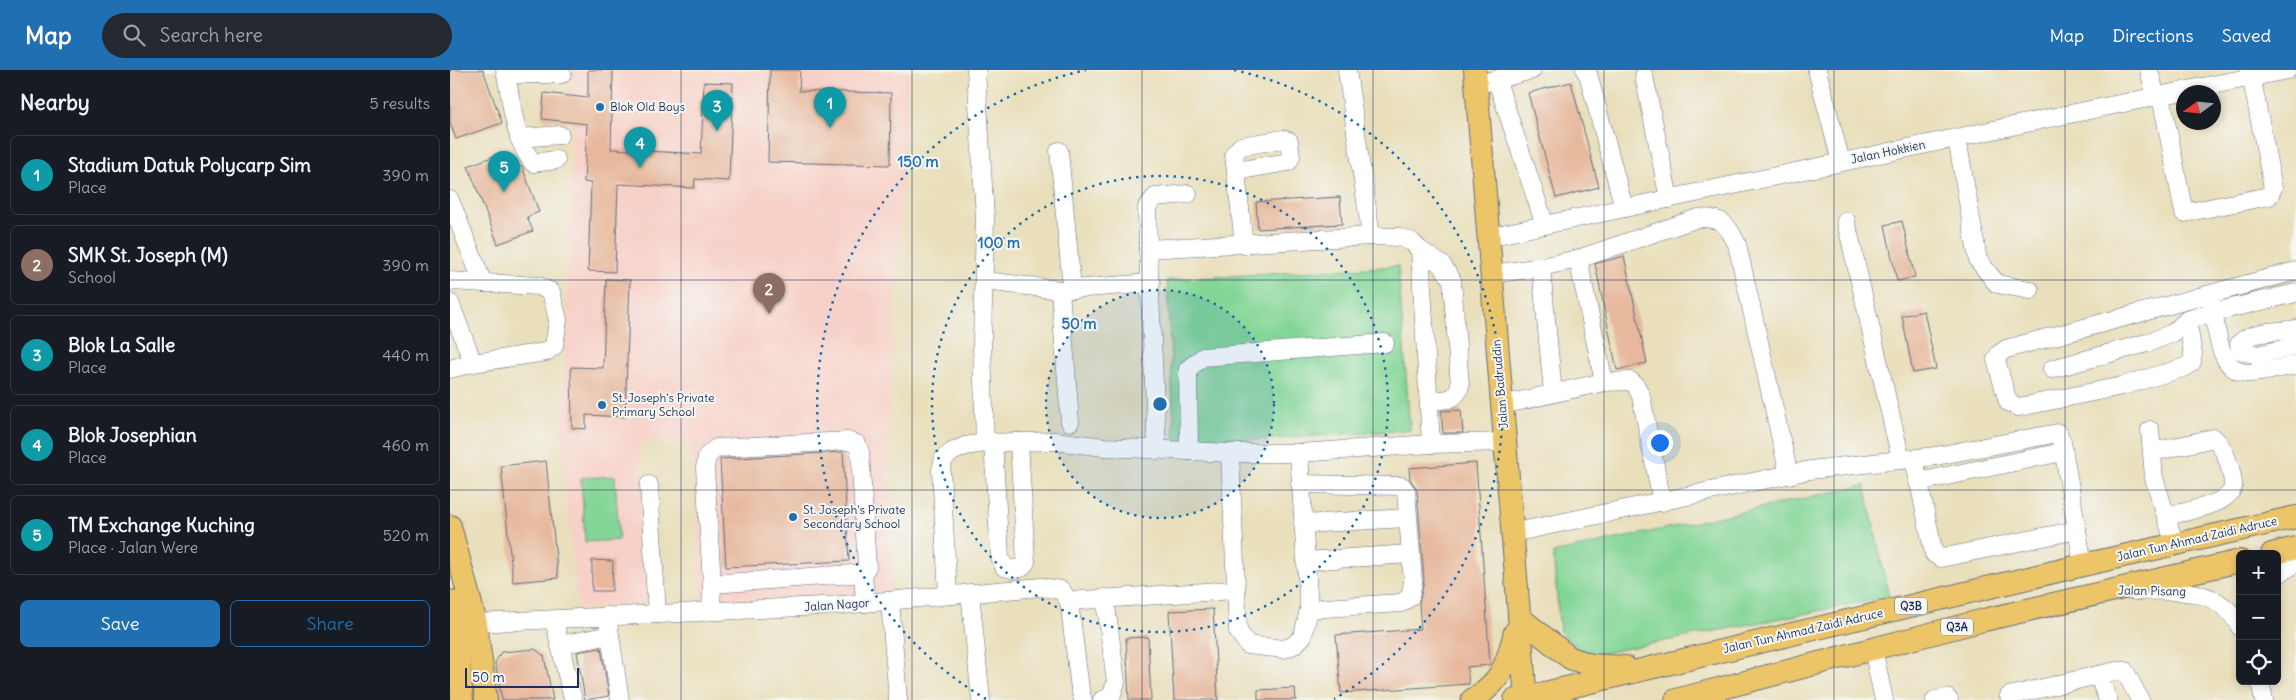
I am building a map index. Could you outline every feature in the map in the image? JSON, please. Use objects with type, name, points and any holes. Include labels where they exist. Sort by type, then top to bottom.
[{"type":"main road","name":"Jalan Badruddin","points":[[1483,78],[1488,237],[1519,616],[1522,699]]},
{"type":"main road","name":"Jalan Tun Ahmad Zaidi Adruce","points":[[1522,699],[2083,565],[2296,517]]},
{"type":"main road","points":[[450,526],[476,623],[486,700]]},
{"type":"main road","points":[[2281,552],[2296,548]]},
{"type":"main road","name":"Q3A","points":[[1676,700],[1984,620],[2236,562]]},
{"type":"main road","points":[[450,601],[456,628],[462,700]]},
{"type":"main road","points":[[1472,700],[1493,685],[1506,667],[1519,616],[1570,658],[1591,664],[1643,669]]},
{"type":"street","points":[[976,70],[985,218],[982,346],[989,442],[1000,557],[1004,566],[1015,569],[1022,568],[1026,562],[1019,442]]},
{"type":"street","points":[[1347,70],[1371,236]]},
{"type":"street","points":[[1532,70],[1483,78],[1545,225]]},
{"type":"street","points":[[1585,70],[1588,74],[1624,208]]},
{"type":"street","points":[[1818,70],[1841,162]]},
{"type":"street","points":[[2150,70],[2158,96],[2184,213],[2269,196],[2273,188],[2251,74]]},
{"type":"street","name":"Jalan Hokkien","points":[[1488,237],[2158,96],[2251,74],[2287,70]]},
{"type":"street","points":[[556,160],[533,162],[526,154],[520,138],[506,72],[562,74]]},
{"type":"street","points":[[1644,76],[1669,199]]},
{"type":"street","points":[[520,138],[560,135]]},
{"type":"street","points":[[1957,138],[1978,260],[1997,284],[2030,290]]},
{"type":"street","points":[[1059,151],[1070,422]]},
{"type":"street","points":[[1236,171],[1244,245]]},
{"type":"street","points":[[1157,450],[1147,207],[1155,197],[1188,194]]},
{"type":"street","points":[[450,200],[483,283]]},
{"type":"street","points":[[1492,274],[1541,268],[1578,259],[1698,218],[1715,218],[1727,226],[1737,244],[1788,475]]},
{"type":"street","points":[[1846,221],[1908,460],[1918,482],[1934,554],[1941,558],[2077,530]]},
{"type":"street","points":[[1148,249],[1244,245],[1371,236],[1398,237],[1412,242],[1442,265],[1452,280],[1460,386],[1458,394],[1450,400],[1429,400]]},
{"type":"street","points":[[1420,250],[1431,444]]},
{"type":"street","points":[[1578,259],[1604,382]]},
{"type":"street","points":[[1541,268],[1552,393]]},
{"type":"street","points":[[2187,320],[2193,353],[2192,362],[2186,367],[2122,386],[2025,406],[2017,407],[2008,402],[1996,360],[1999,354],[2006,349],[2296,271]]},
{"type":"street","points":[[450,281],[539,286],[551,292],[558,320],[554,346],[546,352],[473,363],[450,369]]},
{"type":"street","points":[[985,281],[1066,290],[1151,283]]},
{"type":"street","points":[[2210,293],[2220,350],[2232,367],[2245,373],[2296,365]]},
{"type":"street","points":[[2052,369],[2147,343],[2173,333],[2187,320],[2296,293]]},
{"type":"street","points":[[450,303],[473,363]]},
{"type":"street","points":[[2296,329],[2252,336],[2243,339],[2239,344],[2240,350],[2258,356],[2296,346]]},
{"type":"street","points":[[1189,450],[1188,369],[1203,357],[1385,343]]},
{"type":"street","points":[[1502,406],[1604,382],[1631,381],[1639,391],[1662,502]]},
{"type":"street","points":[[2150,430],[2154,478],[2175,545]]},
{"type":"street","points":[[1512,533],[1810,470],[1936,456],[2048,433],[2058,433],[2083,565]]},
{"type":"street","points":[[2152,452],[2214,438],[2220,444],[2228,460],[2233,486],[2230,494],[2217,503],[2167,516]]},
{"type":"street","points":[[711,611],[712,584],[705,468],[707,456],[716,448],[848,441],[857,444],[860,452],[867,567],[863,572],[712,584]]},
{"type":"street","points":[[948,595],[941,470],[944,458],[965,446],[989,442],[1054,441],[1105,447],[1189,450],[1230,454],[1299,453],[1431,444],[1505,442]]},
{"type":"street","points":[[1918,482],[2063,452]]},
{"type":"street","points":[[1230,454],[1238,631],[1248,645],[1284,649],[1294,645],[1303,636],[1309,609],[1299,453]]},
{"type":"street","points":[[1300,484],[1398,484],[1402,486],[1406,491],[1413,582],[1410,597],[1401,603],[1309,609]]},
{"type":"street","points":[[649,485],[657,614]]},
{"type":"street","points":[[1303,524],[1407,518]]},
{"type":"street","points":[[1306,561],[1410,554]]},
{"type":"street","points":[[2281,572],[2296,563]]},
{"type":"street","points":[[1015,569],[1017,589]]},
{"type":"street","points":[[863,572],[865,603]]},
{"type":"street","name":"Jalan Nagor","points":[[476,623],[865,603],[1041,587],[1061,590],[1068,601]]},
{"type":"street","points":[[1083,700],[1068,601],[1235,590]]},
{"type":"street","name":"Jalan Pisang","points":[[2111,591],[2193,592],[2222,604],[2236,622]]},
{"type":"street","points":[[970,593],[981,700]]},
{"type":"street","points":[[1102,700],[1111,697],[1116,682],[1106,598]]},
{"type":"street","points":[[890,601],[898,700]]},
{"type":"street","points":[[607,616],[620,700]]},
{"type":"street","points":[[554,620],[573,700]]},
{"type":"street","points":[[560,645],[610,636]]},
{"type":"street","points":[[1873,649],[1884,700]]},
{"type":"street","points":[[2009,696],[2116,671],[2125,671],[2140,700]]},
{"type":"street","points":[[2098,675],[2108,700]]},
{"type":"street","points":[[2261,685],[2264,700]]},
{"type":"street","points":[[1935,700],[1947,698],[1949,700]]},
{"type":"shaded area","points":[[574,70],[909,70],[888,434],[892,593],[701,601],[692,442],[641,443],[647,605],[578,609],[562,455]]},
{"type":"green space","points":[[1398,266],[1410,430],[1175,445],[1167,280]]},
{"type":"green space","points":[[615,476],[619,540],[585,542],[581,478]]},
{"type":"green space","points":[[1865,485],[1889,597],[1594,655],[1574,647],[1560,631],[1553,553]]},
{"type":"building","points":[[450,70],[483,70],[502,123],[456,139],[450,123]]},
{"type":"building","points":[[588,70],[613,70],[611,149],[701,154],[704,82],[733,83],[729,181],[695,179],[694,188],[618,184],[615,272],[588,271],[591,183],[584,182],[587,124],[542,119],[544,93],[588,98]]},
{"type":"building","points":[[770,70],[800,70],[799,91],[891,93],[890,165],[768,162]]},
{"type":"building","points":[[1571,82],[1599,187],[1556,198],[1528,93]]},
{"type":"building","points":[[502,153],[508,171],[522,166],[539,212],[527,217],[533,231],[498,244],[468,166]]},
{"type":"building","points":[[1340,197],[1342,224],[1258,229],[1256,202]]},
{"type":"building","points":[[1902,221],[1915,277],[1897,281],[1885,225]]},
{"type":"building","points":[[1624,256],[1647,363],[1617,370],[1595,264]]},
{"type":"building","points":[[606,279],[630,280],[625,417],[586,415],[586,429],[572,428],[571,367],[603,368]]},
{"type":"building","points":[[1924,311],[1936,369],[1913,373],[1902,316]]},
{"type":"building","points":[[1461,410],[1463,433],[1443,433],[1441,411]]},
{"type":"building","points":[[843,452],[849,561],[726,567],[720,459]]},
{"type":"building","points":[[546,461],[558,578],[513,582],[501,466]]},
{"type":"building","points":[[1476,463],[1490,665],[1467,667],[1469,684],[1341,693],[1336,635],[1421,629],[1419,603],[1424,581],[1417,490],[1410,479],[1409,468]]},
{"type":"building","points":[[592,560],[613,561],[612,591],[592,591]]},
{"type":"building","points":[[1213,609],[1218,700],[1174,700],[1169,611]]},
{"type":"building","points":[[1148,637],[1151,700],[1129,700],[1126,638]]},
{"type":"building","points":[[601,648],[609,696],[585,700],[577,652]]},
{"type":"building","points":[[535,649],[544,656],[553,700],[502,700],[495,663],[501,652]]},
{"type":"building","points":[[1295,688],[1296,700],[1258,700],[1258,690]]},
{"type":"place","name":"Blok Old Boys","points":[[600,107]]},
{"type":"place","name":"Stadium Datuk Polycarp Sim","points":[[830,128]]},
{"type":"place","name":"Blok La Salle","points":[[717,131]]},
{"type":"place","name":"Blok Josephian","points":[[640,168]]},
{"type":"place","name":"TM Exchange Kuching","points":[[504,192]]},
{"type":"place","name":"SMK St. Joseph (M)","points":[[769,314]]},
{"type":"place","name":"St. Joseph's Private Primary School","points":[[602,405]]},
{"type":"place","name":"St. Joseph's Private Secondary School","points":[[793,517]]}]
